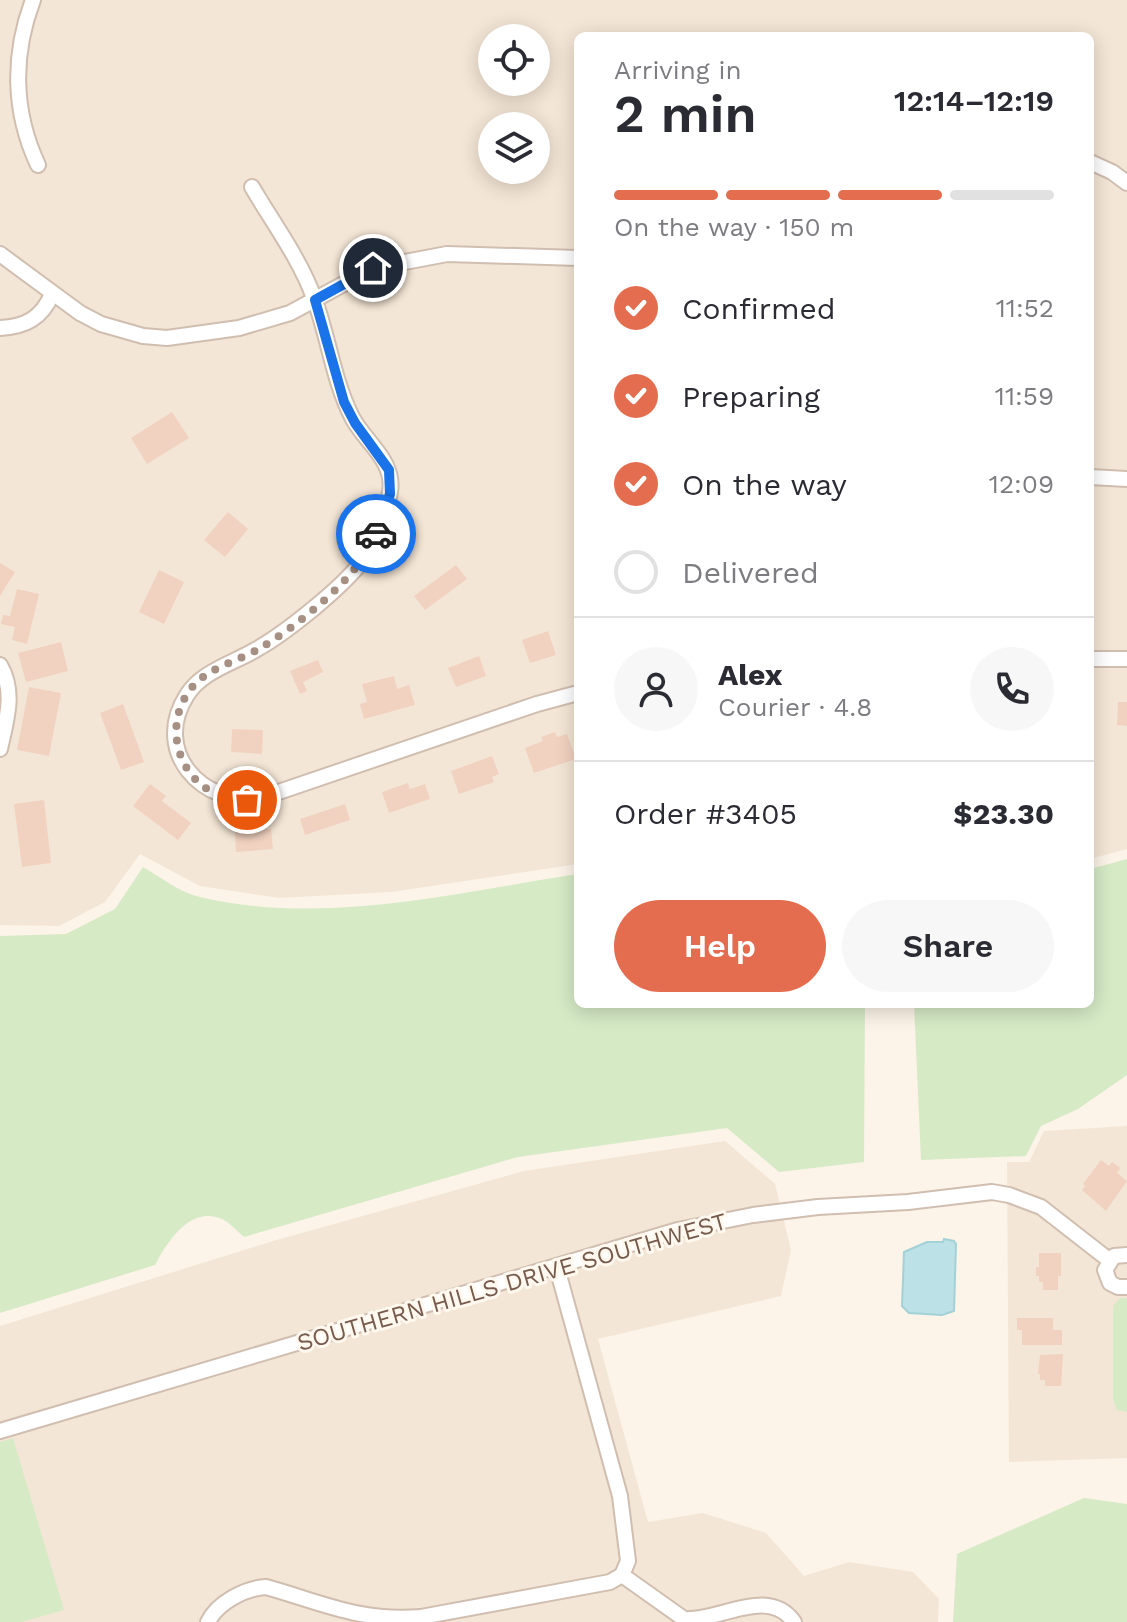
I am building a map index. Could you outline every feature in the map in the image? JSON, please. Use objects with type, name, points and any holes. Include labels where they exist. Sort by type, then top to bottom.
[{"type":"street","points":[[33,0],[22,39],[17,86],[30,147],[38,165]]},
{"type":"street","points":[[1094,164],[1127,183]]},
{"type":"street","points":[[252,187],[309,285],[344,402],[355,423],[389,470],[390,494],[373,541],[353,573],[285,632],[206,676],[187,694],[180,708],[176,736],[182,762],[188,772],[213,793],[247,800],[261,798],[574,694]]},
{"type":"street","points":[[0,254],[52,294],[101,324],[143,336],[167,338],[239,328],[290,313],[373,268],[447,254],[574,258]]},
{"type":"street","points":[[0,328],[28,323],[40,313],[52,294]]},
{"type":"street","points":[[1094,477],[1127,479]]},
{"type":"street","points":[[1094,659],[1127,659]]},
{"type":"street","points":[[0,665],[9,698],[0,749]]},
{"type":"street","name":"SOUTHERN HILLS DRIVE SOUTHWEST","points":[[0,1431],[678,1230],[753,1215],[992,1192],[1018,1197],[1041,1207],[1109,1260]]},
{"type":"street","points":[[1127,1255],[1119,1254],[1109,1260],[1105,1270],[1108,1280],[1118,1287],[1127,1287]]},
{"type":"street","points":[[208,1622],[220,1606],[256,1587],[266,1587],[363,1616],[396,1619],[610,1582],[622,1575],[628,1561],[620,1496],[557,1268]]},
{"type":"street","points":[[622,1575],[684,1619],[695,1622],[763,1606],[783,1611],[794,1622]]},
{"type":"shaded area","points":[[0,0],[1127,0],[1127,849],[1094,858],[1094,32],[574,32],[574,865],[391,892],[279,898],[200,886],[140,854],[105,902],[59,926],[0,925]]},
{"type":"shaded area","points":[[1127,1126],[1127,1458],[1009,1462],[1007,1162],[1029,1162],[1044,1131]]},
{"type":"shaded area","points":[[725,1141],[775,1184],[791,1250],[781,1296],[598,1339],[648,1522],[703,1513],[766,1533],[804,1576],[849,1562],[913,1572],[939,1599],[938,1622],[0,1622],[0,1326],[273,1241],[524,1171]]},
{"type":"green space","points":[[1127,859],[1127,1075],[1078,1109],[1041,1126],[1026,1156],[921,1160],[914,1008],[1094,1008],[1094,868]]},
{"type":"green space","points":[[143,867],[196,896],[243,905],[291,908],[387,904],[574,875],[574,1008],[865,1008],[864,1162],[779,1172],[727,1128],[518,1157],[244,1237],[224,1220],[212,1216],[201,1217],[191,1221],[174,1236],[155,1265],[0,1313],[0,936],[66,934],[115,909]]},
{"type":"green space","points":[[1120,1298],[1127,1298],[1127,1412],[1117,1410],[1113,1400],[1113,1306]]},
{"type":"green space","points":[[13,1438],[64,1610],[22,1622],[0,1622],[0,1442]]},
{"type":"green space","points":[[1084,1498],[1127,1504],[1127,1622],[953,1622],[957,1554]]},
{"type":"water","points":[[944,1239],[956,1244],[954,1311],[942,1315],[909,1313],[902,1306],[904,1252],[927,1242],[943,1242]]},
{"type":"building","points":[[172,412],[189,438],[147,464],[131,438]]},
{"type":"building","points":[[228,512],[248,529],[225,557],[204,540]]},
{"type":"building","points":[[0,563],[15,572],[0,596]]},
{"type":"building","points":[[456,565],[467,579],[425,610],[414,596]]},
{"type":"building","points":[[159,570],[184,582],[164,624],[139,612]]},
{"type":"building","points":[[17,589],[39,594],[27,644],[12,640],[15,627],[1,624],[3,615],[10,616]]},
{"type":"building","points":[[548,631],[556,655],[530,663],[522,640]]},
{"type":"building","points":[[61,642],[68,671],[26,682],[18,653]]},
{"type":"building","points":[[479,656],[486,676],[456,687],[448,668]]},
{"type":"building","points":[[318,660],[323,672],[303,682],[307,691],[300,694],[290,671]]},
{"type":"building","points":[[394,676],[397,689],[409,685],[415,705],[364,719],[360,704],[367,702],[362,684]]},
{"type":"building","points":[[29,687],[61,693],[49,756],[17,750]]},
{"type":"building","points":[[1118,702],[1127,702],[1127,726],[1117,725]]},
{"type":"building","points":[[123,704],[144,762],[121,770],[100,713]]},
{"type":"building","points":[[232,729],[263,730],[262,754],[231,752]]},
{"type":"building","points":[[555,732],[557,737],[567,734],[574,760],[534,773],[525,748],[543,741],[541,737]]},
{"type":"building","points":[[492,756],[499,774],[492,777],[494,782],[459,794],[451,771]]},
{"type":"building","points":[[408,783],[410,789],[425,784],[430,799],[389,813],[382,792]]},
{"type":"building","points":[[150,784],[166,796],[162,801],[191,823],[178,840],[133,806]]},
{"type":"building","points":[[44,800],[51,863],[22,867],[14,804]]},
{"type":"building","points":[[345,804],[350,820],[305,835],[300,819]]},
{"type":"building","points":[[271,829],[273,849],[236,852],[235,831]]},
{"type":"building","points":[[1101,1160],[1109,1166],[1112,1162],[1120,1168],[1117,1173],[1127,1181],[1106,1211],[1082,1190]]},
{"type":"building","points":[[1039,1253],[1061,1253],[1058,1290],[1043,1290],[1043,1282],[1039,1282],[1039,1276],[1036,1276]]},
{"type":"building","points":[[1017,1318],[1053,1318],[1053,1330],[1062,1330],[1062,1345],[1022,1345],[1022,1330],[1017,1330]]},
{"type":"building","points":[[1063,1354],[1061,1386],[1045,1386],[1045,1380],[1040,1380],[1038,1374],[1040,1355]]},
{"type":"way so far","points":[[247,800],[213,793],[188,772],[177,748],[176,725],[180,708],[196,683],[285,632],[353,573],[376,534]]},
{"type":"route","points":[[373,268],[315,300],[344,402],[355,423],[389,470],[390,494],[376,534]]}]
